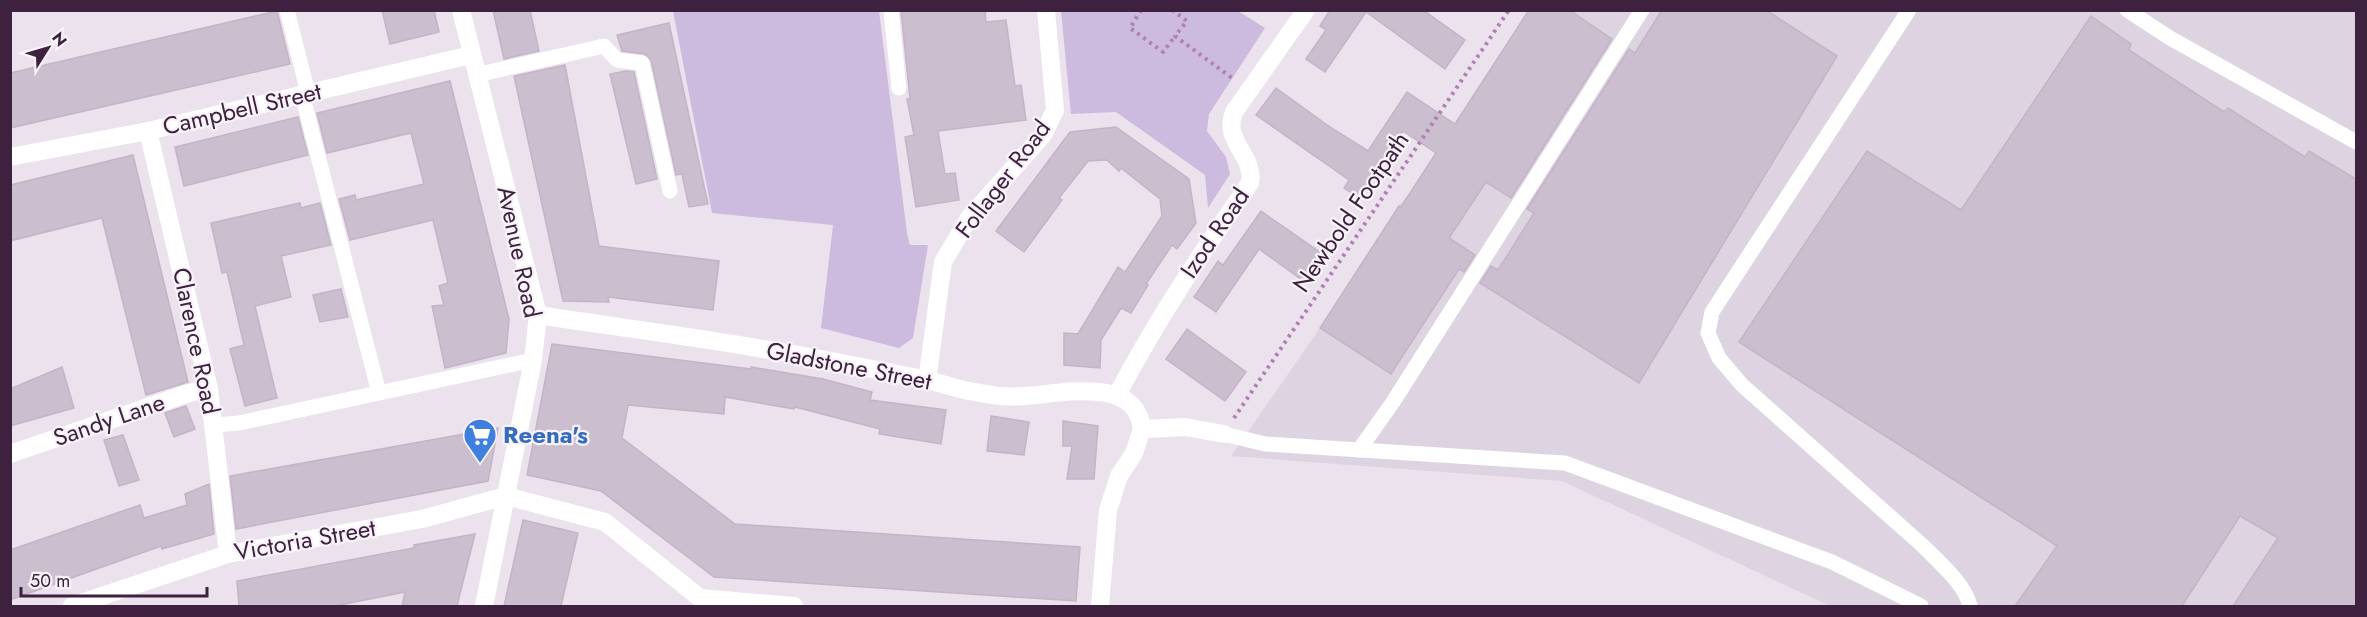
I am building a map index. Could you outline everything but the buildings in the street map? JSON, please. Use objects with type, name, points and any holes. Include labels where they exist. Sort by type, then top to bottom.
[{"type":"street","name":"Avenue Road","points":[[461,10],[538,315],[532,360],[484,606]]},
{"type":"street","name":"Follager Road","points":[[927,381],[943,262],[969,218],[1042,135],[1054,110],[1046,10]]},
{"type":"street","name":"Izod Road","points":[[1117,396],[1140,350],[1187,273],[1250,183],[1252,172],[1229,123],[1234,111],[1306,10]]},
{"type":"street","name":"Campbell Street","points":[[10,157],[148,131],[471,54]]},
{"type":"street","name":"Clarence Road","points":[[148,131],[209,389],[228,554]]},
{"type":"street","name":"Gladstone Street","points":[[538,315],[776,351],[980,393],[1022,396],[1091,391],[1117,396]]},
{"type":"street","name":"Sandy Lane","points":[[10,454],[189,393],[209,389]]},
{"type":"street","points":[[1100,606],[1108,510],[1119,476],[1134,453],[1142,429],[1134,409],[1117,396]]},
{"type":"street","points":[[1142,429],[1185,427],[1224,434]]},
{"type":"street","points":[[506,496],[605,522],[700,598],[794,606]]},
{"type":"street","name":"Victoria Street","points":[[72,606],[228,554],[422,519],[506,496]]},
{"type":"lane","points":[[287,10],[305,94],[379,393]]},
{"type":"lane","points":[[891,10],[899,88]]},
{"type":"lane","points":[[1359,450],[1393,402],[1642,10]]},
{"type":"lane","points":[[1909,10],[1712,312],[1708,333],[1719,358],[1742,385],[1922,545],[1949,573],[1970,606]]},
{"type":"lane","points":[[2127,10],[2170,38],[2356,142]]},
{"type":"lane","points":[[476,75],[604,46],[617,60],[642,63],[670,191]]},
{"type":"lane","points":[[214,425],[239,423],[532,360]]},
{"type":"lane","points":[[1224,434],[1265,444],[1565,463],[1832,562],[1921,606]]},
{"type":"path","points":[[1141,10],[1130,28],[1163,51],[1187,21],[1172,10]]},
{"type":"path","name":"Newbold Footpath","points":[[1224,434],[1509,10]]},
{"type":"path","points":[[1176,36],[1249,90]]},
{"type":"shaded area","points":[[673,11],[879,11],[907,233],[910,245],[928,245],[913,338],[899,348],[821,328],[833,225],[712,213]]},
{"type":"shaded area","points":[[1061,11],[1238,11],[1265,28],[1209,114],[1207,131],[1226,157],[1230,174],[1208,208],[1205,175],[1116,112],[1071,114]]},
{"type":"shaded area","points":[[1529,11],[2356,11],[2356,606],[1830,606],[1562,481],[1231,456],[1320,328]]},
{"type":"place","name":"Reena's","points":[[480,464]]}]
